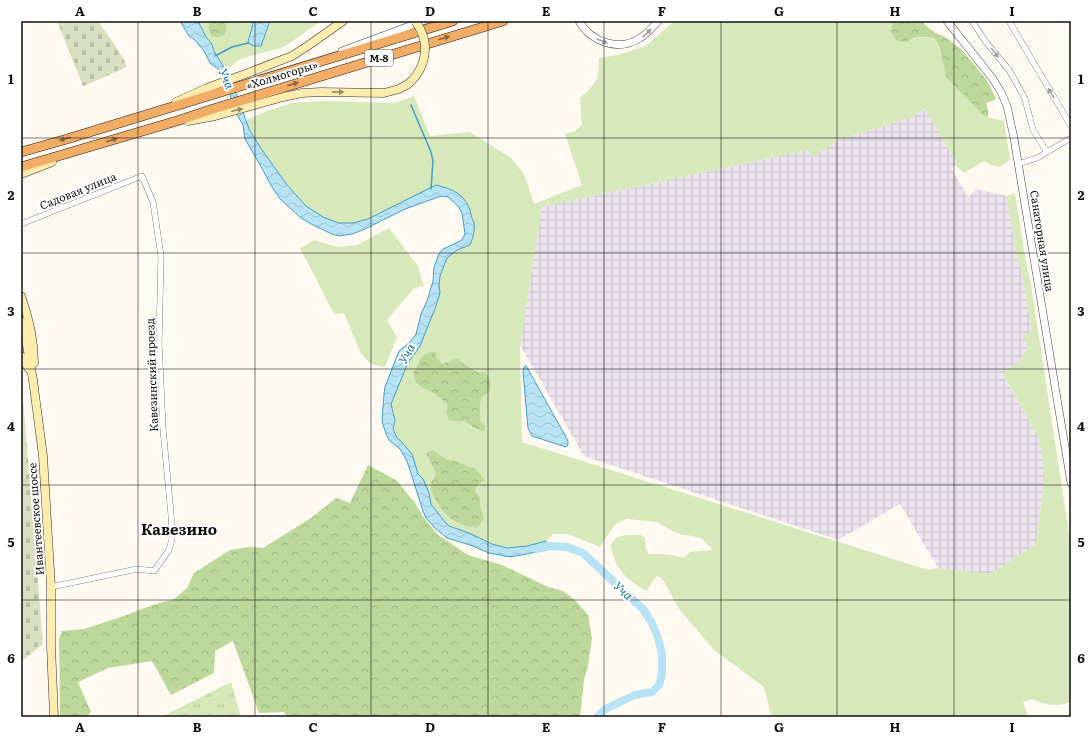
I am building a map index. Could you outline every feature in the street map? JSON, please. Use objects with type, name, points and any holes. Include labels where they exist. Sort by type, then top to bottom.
[{"type":"highway","name":"«Холмогоры»","points":[[21,152],[159,110],[250,78],[298,68],[452,21]]},
{"type":"highway","name":"«Холмогоры»","points":[[21,167],[159,126],[257,100],[503,21]]},
{"type":"main road","points":[[250,78],[292,56],[343,21]]},
{"type":"main road","points":[[257,100],[302,93],[389,92],[399,90],[415,77],[421,68],[425,54],[424,38],[416,21]]},
{"type":"main road","points":[[21,174],[89,147]]},
{"type":"main road","points":[[21,296],[30,326],[34,352],[33,380]]},
{"type":"main road","name":"Ивантеевское шоссе","points":[[21,321],[25,334],[33,380],[43,456],[51,587],[51,646],[54,717]]},
{"type":"main road","points":[[21,356],[27,365],[33,380]]},
{"type":"street","points":[[298,68],[423,21]]},
{"type":"street","points":[[579,21],[589,34],[610,44],[633,42],[641,38],[658,21]]},
{"type":"street","name":"Санаторная улица","points":[[947,21],[993,79],[1007,106],[1014,138],[1071,483]]},
{"type":"street","points":[[972,21],[1018,84],[1025,99],[1033,130],[1047,152]]},
{"type":"street","points":[[1008,21],[1071,126]]},
{"type":"street","points":[[1018,164],[1037,158],[1071,138]]},
{"type":"street","name":"Садовая улица","points":[[21,224],[142,176]]},
{"type":"street","name":"Кавезинский проезд","points":[[51,587],[137,568],[154,571],[169,550],[172,539],[158,344],[161,256],[153,202],[142,176]]},
{"type":"shaded area","points":[[926,109],[956,162],[951,168],[968,197],[977,189],[1006,196],[1032,331],[1028,347],[1019,363],[1002,374],[1038,436],[1045,474],[1036,544],[990,574],[938,568],[900,504],[838,540],[584,456],[520,345],[542,207],[808,150],[812,156],[839,140],[912,117]]},
{"type":"green space","points":[[57,21],[98,21],[127,67],[83,86]]},
{"type":"green space","points":[[198,21],[211,21],[208,27],[211,36],[227,26],[225,21],[253,21],[250,32],[266,35],[270,21],[321,21],[287,45],[243,58],[237,61],[226,71]]},
{"type":"green space","points":[[211,21],[225,21],[227,26],[225,35],[218,37],[211,36],[208,27]]},
{"type":"green space","points":[[674,21],[893,21],[891,31],[906,42],[919,38],[933,38],[940,47],[943,57],[984,116],[1004,121],[1010,160],[1000,167],[991,165],[984,161],[964,173],[955,165],[956,161],[925,109],[912,117],[839,140],[812,157],[808,150],[542,207],[520,345],[522,442],[928,570],[938,568],[990,574],[1036,544],[1045,474],[1038,436],[1002,373],[1019,363],[1028,347],[1023,336],[1032,331],[1006,196],[1015,193],[1027,268],[1030,278],[1071,547],[1071,702],[1051,705],[1032,699],[1023,702],[1028,717],[773,717],[764,687],[714,650],[679,609],[662,578],[657,576],[647,591],[638,586],[619,568],[610,545],[616,538],[625,535],[641,535],[645,538],[646,549],[649,554],[671,555],[684,558],[690,552],[713,550],[702,539],[674,532],[657,522],[627,519],[617,523],[600,547],[568,534],[553,534],[546,541],[527,546],[507,548],[492,544],[469,533],[449,526],[431,504],[429,493],[423,479],[418,474],[412,454],[402,441],[397,438],[393,429],[395,421],[391,404],[408,363],[420,346],[440,292],[440,276],[447,258],[457,250],[470,245],[474,223],[470,214],[470,209],[436,185],[368,219],[353,223],[338,223],[323,217],[306,206],[287,185],[260,147],[249,129],[246,120],[292,103],[323,101],[395,103],[414,96],[430,136],[470,132],[511,158],[525,176],[534,204],[582,185],[565,134],[575,131],[582,125],[580,98],[596,81],[599,58],[618,55],[646,46]],"holes":[[[457,358],[477,372],[482,396],[480,404],[480,420],[485,425],[478,430],[470,427],[464,421],[457,422],[448,405],[436,394],[421,387],[413,373],[418,366],[438,359],[444,364]],[[433,450],[446,459],[454,460],[475,468],[478,484],[475,491],[480,497],[482,512],[431,481],[436,474],[426,453]]]},
{"type":"green space","points":[[893,21],[922,21],[934,32],[945,37],[961,49],[986,79],[996,98],[993,101],[986,103],[988,117],[984,116],[946,77],[940,47],[934,38],[914,38],[906,42],[896,40],[891,31]]},
{"type":"green space","points":[[389,228],[418,266],[424,286],[414,288],[387,320],[397,337],[385,367],[371,364],[361,354],[344,313],[334,314],[300,248],[314,240],[337,247],[357,245]]},
{"type":"green space","points":[[435,352],[438,359],[443,364],[457,358],[477,372],[485,372],[489,377],[491,384],[489,393],[482,396],[480,404],[480,420],[485,425],[485,431],[474,428],[464,421],[457,422],[449,420],[446,412],[448,405],[431,391],[421,387],[416,382],[413,373],[421,358],[426,354]]},
{"type":"green space","points":[[21,374],[43,644],[21,662]]},
{"type":"green space","points":[[433,450],[446,459],[454,460],[475,468],[485,480],[478,484],[475,491],[480,497],[480,505],[484,519],[477,528],[456,522],[447,515],[435,499],[431,488],[431,483],[436,474],[426,453]]},
{"type":"green space","points":[[368,465],[396,480],[438,535],[468,555],[502,565],[548,587],[563,591],[575,600],[588,615],[592,638],[588,666],[584,680],[580,717],[286,717],[284,712],[259,713],[233,641],[215,651],[214,673],[171,695],[152,661],[108,668],[78,682],[91,712],[87,717],[60,717],[59,639],[62,631],[84,629],[174,599],[187,588],[194,573],[230,550],[249,547],[263,548],[311,518],[336,498],[350,503]]},
{"type":"green space","points":[[231,682],[241,717],[161,717]]},
{"type":"water","points":[[180,21],[198,21],[206,37],[212,44],[214,51],[226,71],[229,73],[249,129],[260,147],[287,185],[306,206],[323,217],[338,223],[353,223],[368,219],[436,185],[452,190],[460,195],[466,202],[474,223],[472,240],[470,245],[457,250],[447,258],[440,276],[440,292],[436,306],[420,346],[408,363],[391,404],[395,421],[393,429],[397,438],[412,454],[418,474],[423,479],[429,493],[431,504],[449,526],[469,533],[492,544],[507,548],[527,546],[546,541],[547,550],[510,557],[489,553],[473,546],[447,538],[426,518],[407,461],[400,449],[389,440],[382,421],[385,387],[399,351],[410,342],[416,334],[421,314],[433,281],[434,267],[439,254],[443,249],[462,240],[465,234],[462,213],[458,206],[448,197],[441,196],[405,209],[365,229],[352,234],[339,236],[301,218],[280,199],[245,139],[243,125],[237,115],[222,72],[210,63],[204,51],[195,40],[189,36]]},
{"type":"water","points":[[253,21],[270,21],[261,46],[254,46],[248,43]]},
{"type":"water","points":[[526,366],[568,441],[568,445],[566,447],[532,436],[528,428],[523,372],[524,367]]},
{"type":"waterway","points":[[215,56],[232,47],[248,43]]},
{"type":"waterway","points":[[411,105],[431,152],[433,161],[431,189]]},
{"type":"waterway","name":"Уча","points":[[536,549],[547,546],[567,547],[583,553],[643,609],[652,623],[658,638],[662,654],[662,674],[659,685],[652,692],[635,695],[605,709],[597,717]]},
{"type":"district","name":"Кавезино","points":[[179,530]]}]
